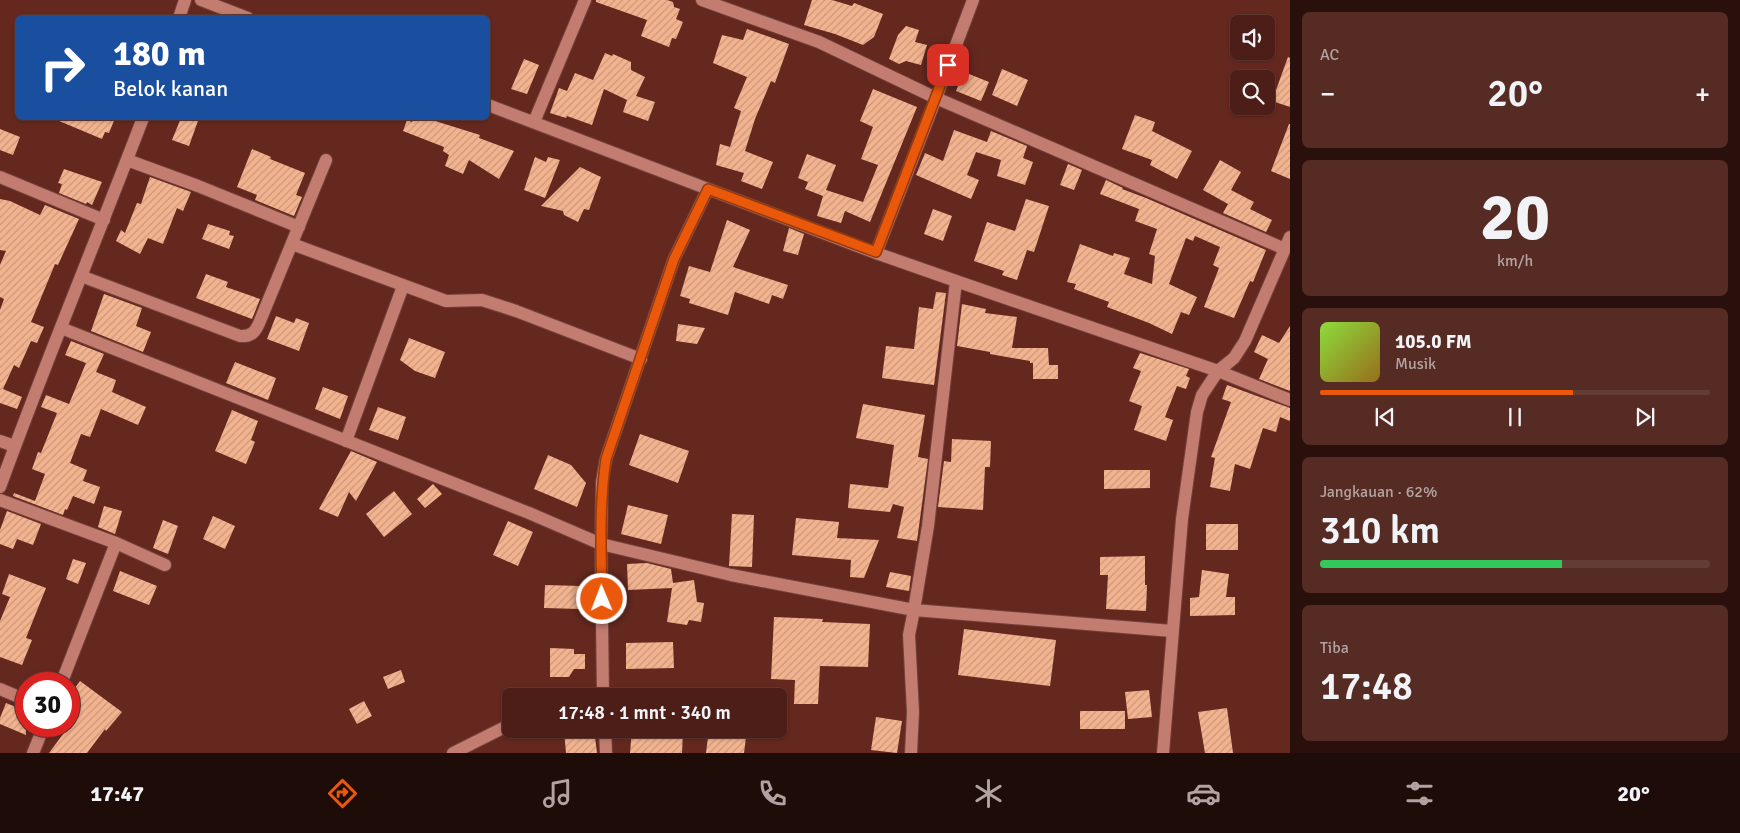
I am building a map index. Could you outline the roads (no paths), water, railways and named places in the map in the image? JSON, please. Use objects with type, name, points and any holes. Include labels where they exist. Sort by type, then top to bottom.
[{"type":"street","points":[[180,15],[185,0]]},
{"type":"street","points":[[201,0],[240,15]]},
{"type":"street","points":[[534,122],[585,0]]},
{"type":"street","points":[[702,0],[819,42],[936,98],[1288,243],[1245,341],[1234,358],[1218,371],[1202,395],[1197,412],[1182,519],[1163,753]]},
{"type":"street","points":[[876,252],[973,0]]},
{"type":"street","points":[[490,106],[956,282],[1218,371],[1290,400]]},
{"type":"street","points":[[0,487],[14,446],[104,220],[141,120]]},
{"type":"street","points":[[127,160],[299,226]]},
{"type":"street","points":[[81,276],[240,336],[251,335],[256,330],[326,160]]},
{"type":"street","points":[[0,177],[104,220]]},
{"type":"street","points":[[603,688],[601,544],[602,482],[606,459],[674,259],[708,189]]},
{"type":"street","points":[[292,244],[446,301],[482,300],[516,311],[641,359]]},
{"type":"street","points":[[911,753],[913,712],[910,635],[932,497],[956,282]]},
{"type":"street","points":[[346,441],[403,286]]},
{"type":"street","points":[[61,328],[529,513],[601,544],[731,575],[914,610],[1172,631]]},
{"type":"street","points":[[0,441],[14,446]]},
{"type":"street","points":[[0,500],[116,543],[165,565]]},
{"type":"street","points":[[65,672],[116,543]]},
{"type":"street","points":[[0,689],[15,695]]},
{"type":"street","points":[[453,753],[502,728]]},
{"type":"street","points":[[33,753],[40,737]]},
{"type":"street","points":[[605,738],[606,753]]}]
